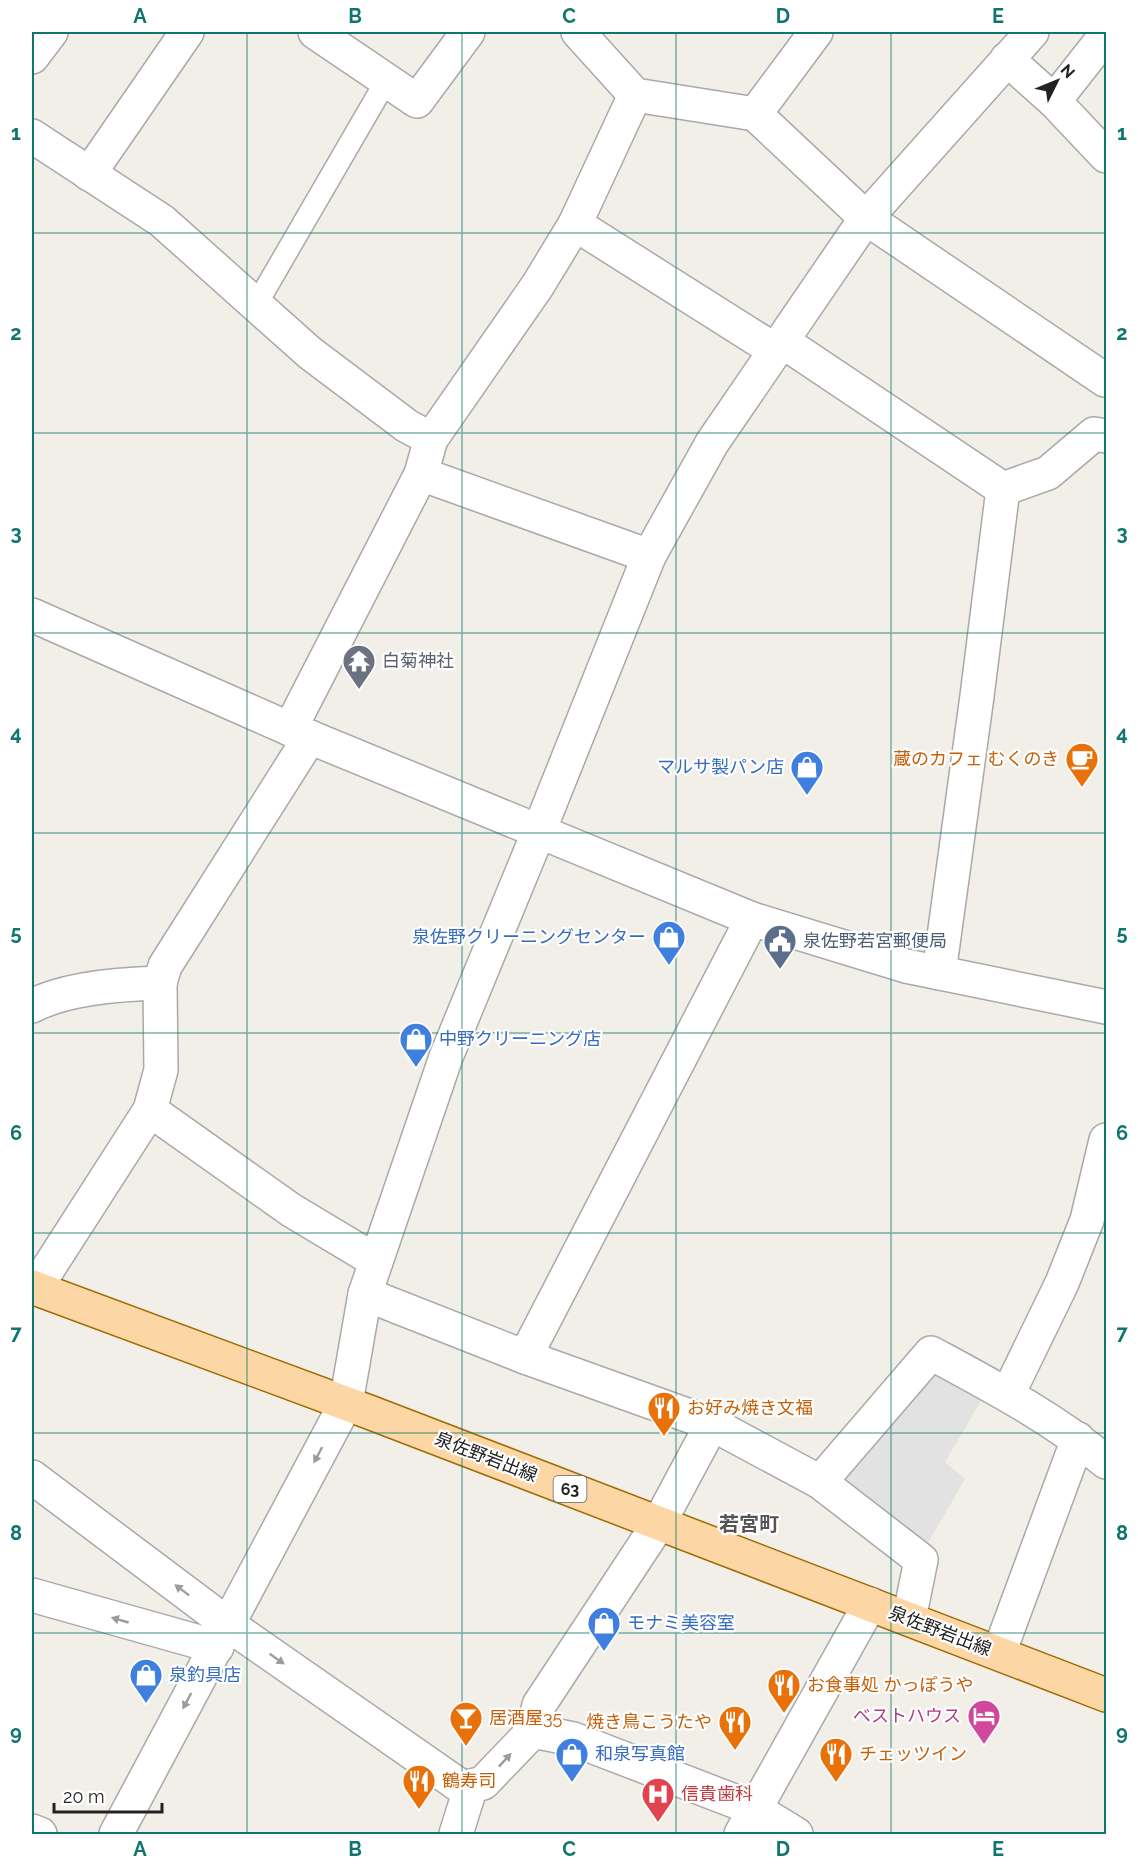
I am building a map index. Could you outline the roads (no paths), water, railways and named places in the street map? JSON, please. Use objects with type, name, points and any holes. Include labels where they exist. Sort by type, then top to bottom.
[{"type":"main road","name":"泉佐野岩出線","points":[[33,1288],[346,1403],[1107,1695]]},
{"type":"street","points":[[32,57],[51,32]]},
{"type":"street","points":[[89,174],[187,32]]},
{"type":"street","points":[[315,32],[417,101],[468,32]]},
{"type":"street","points":[[578,32],[635,95],[755,114],[866,218],[1105,380]]},
{"type":"street","points":[[755,114],[816,32]]},
{"type":"street","points":[[116,1834],[346,1403],[365,1294],[446,1057],[649,556],[711,443],[866,218],[1032,32]]},
{"type":"street","points":[[1054,101],[1107,35]]},
{"type":"street","points":[[1007,59],[1054,101],[1107,156]]},
{"type":"street","points":[[33,1288],[150,1110],[161,1070],[160,983],[165,966],[300,733],[421,474],[431,440],[538,285],[575,225],[635,95]]},
{"type":"street","points":[[32,137],[162,221],[310,353],[407,426],[431,440]]},
{"type":"street","points":[[575,225],[779,346],[1002,489]]},
{"type":"street","points":[[1002,489],[1048,473],[1094,434],[1107,436]]},
{"type":"street","points":[[421,474],[649,556]]},
{"type":"street","points":[[939,973],[977,696],[1002,489]]},
{"type":"street","points":[[32,615],[300,733],[752,919],[906,966],[1107,1007]]},
{"type":"street","points":[[525,1357],[752,919]]},
{"type":"street","points":[[34,1002],[116,985],[160,983]]},
{"type":"street","points":[[150,1110],[291,1210],[376,1261]]},
{"type":"street","points":[[1008,1394],[1062,1283],[1087,1220],[1107,1140]]},
{"type":"street","points":[[365,1294],[525,1357],[712,1424],[820,1482],[921,1560],[909,1619]]},
{"type":"street","points":[[820,1482],[931,1353],[1008,1394],[1078,1439],[1107,1462]]},
{"type":"street","points":[[32,1477],[223,1636],[463,1788],[483,1783],[533,1731],[539,1705],[659,1523],[712,1424]]},
{"type":"street","points":[[999,1653],[1078,1439]]},
{"type":"street","points":[[32,1595],[223,1636]]},
{"type":"street","points":[[748,1822],[870,1604]]},
{"type":"street","points":[[533,1731],[573,1739],[748,1822],[796,1834]]},
{"type":"street","points":[[456,1834],[471,1786]]},
{"type":"street","points":[[32,1831],[40,1834]]},
{"type":"lane","points":[[256,305],[386,81]]},
{"type":"place","name":"白菊神社","points":[[359,690]]},
{"type":"place","name":"蔵のカフェ むくのき","points":[[1082,788]]},
{"type":"place","name":"マルサ製パン店","points":[[807,796]]},
{"type":"place","name":"泉佐野クリーニングセンター","points":[[669,966]]},
{"type":"place","name":"泉佐野若宮郵便局","points":[[780,970]]},
{"type":"place","name":"中野クリーニング店","points":[[416,1068]]},
{"type":"place","name":"お好み焼き文福","points":[[664,1437]]},
{"type":"place","name":"モナミ美容室","points":[[604,1652]]},
{"type":"place","name":"泉釣具店","points":[[146,1704]]},
{"type":"place","name":"お食事処 かっぽうや","points":[[784,1714]]},
{"type":"place","name":"ベストハウス","points":[[984,1745]]},
{"type":"place","name":"居酒屋35","points":[[466,1747]]},
{"type":"place","name":"焼き鳥こうたや","points":[[735,1751]]},
{"type":"place","name":"和泉写真館","points":[[572,1783]]},
{"type":"place","name":"チェッツイン","points":[[836,1783]]},
{"type":"place","name":"鶴寿司","points":[[419,1810]]},
{"type":"place","name":"信貴歯科","points":[[658,1823]]},
{"type":"district","name":"若宮町","points":[[749,1524]]}]
